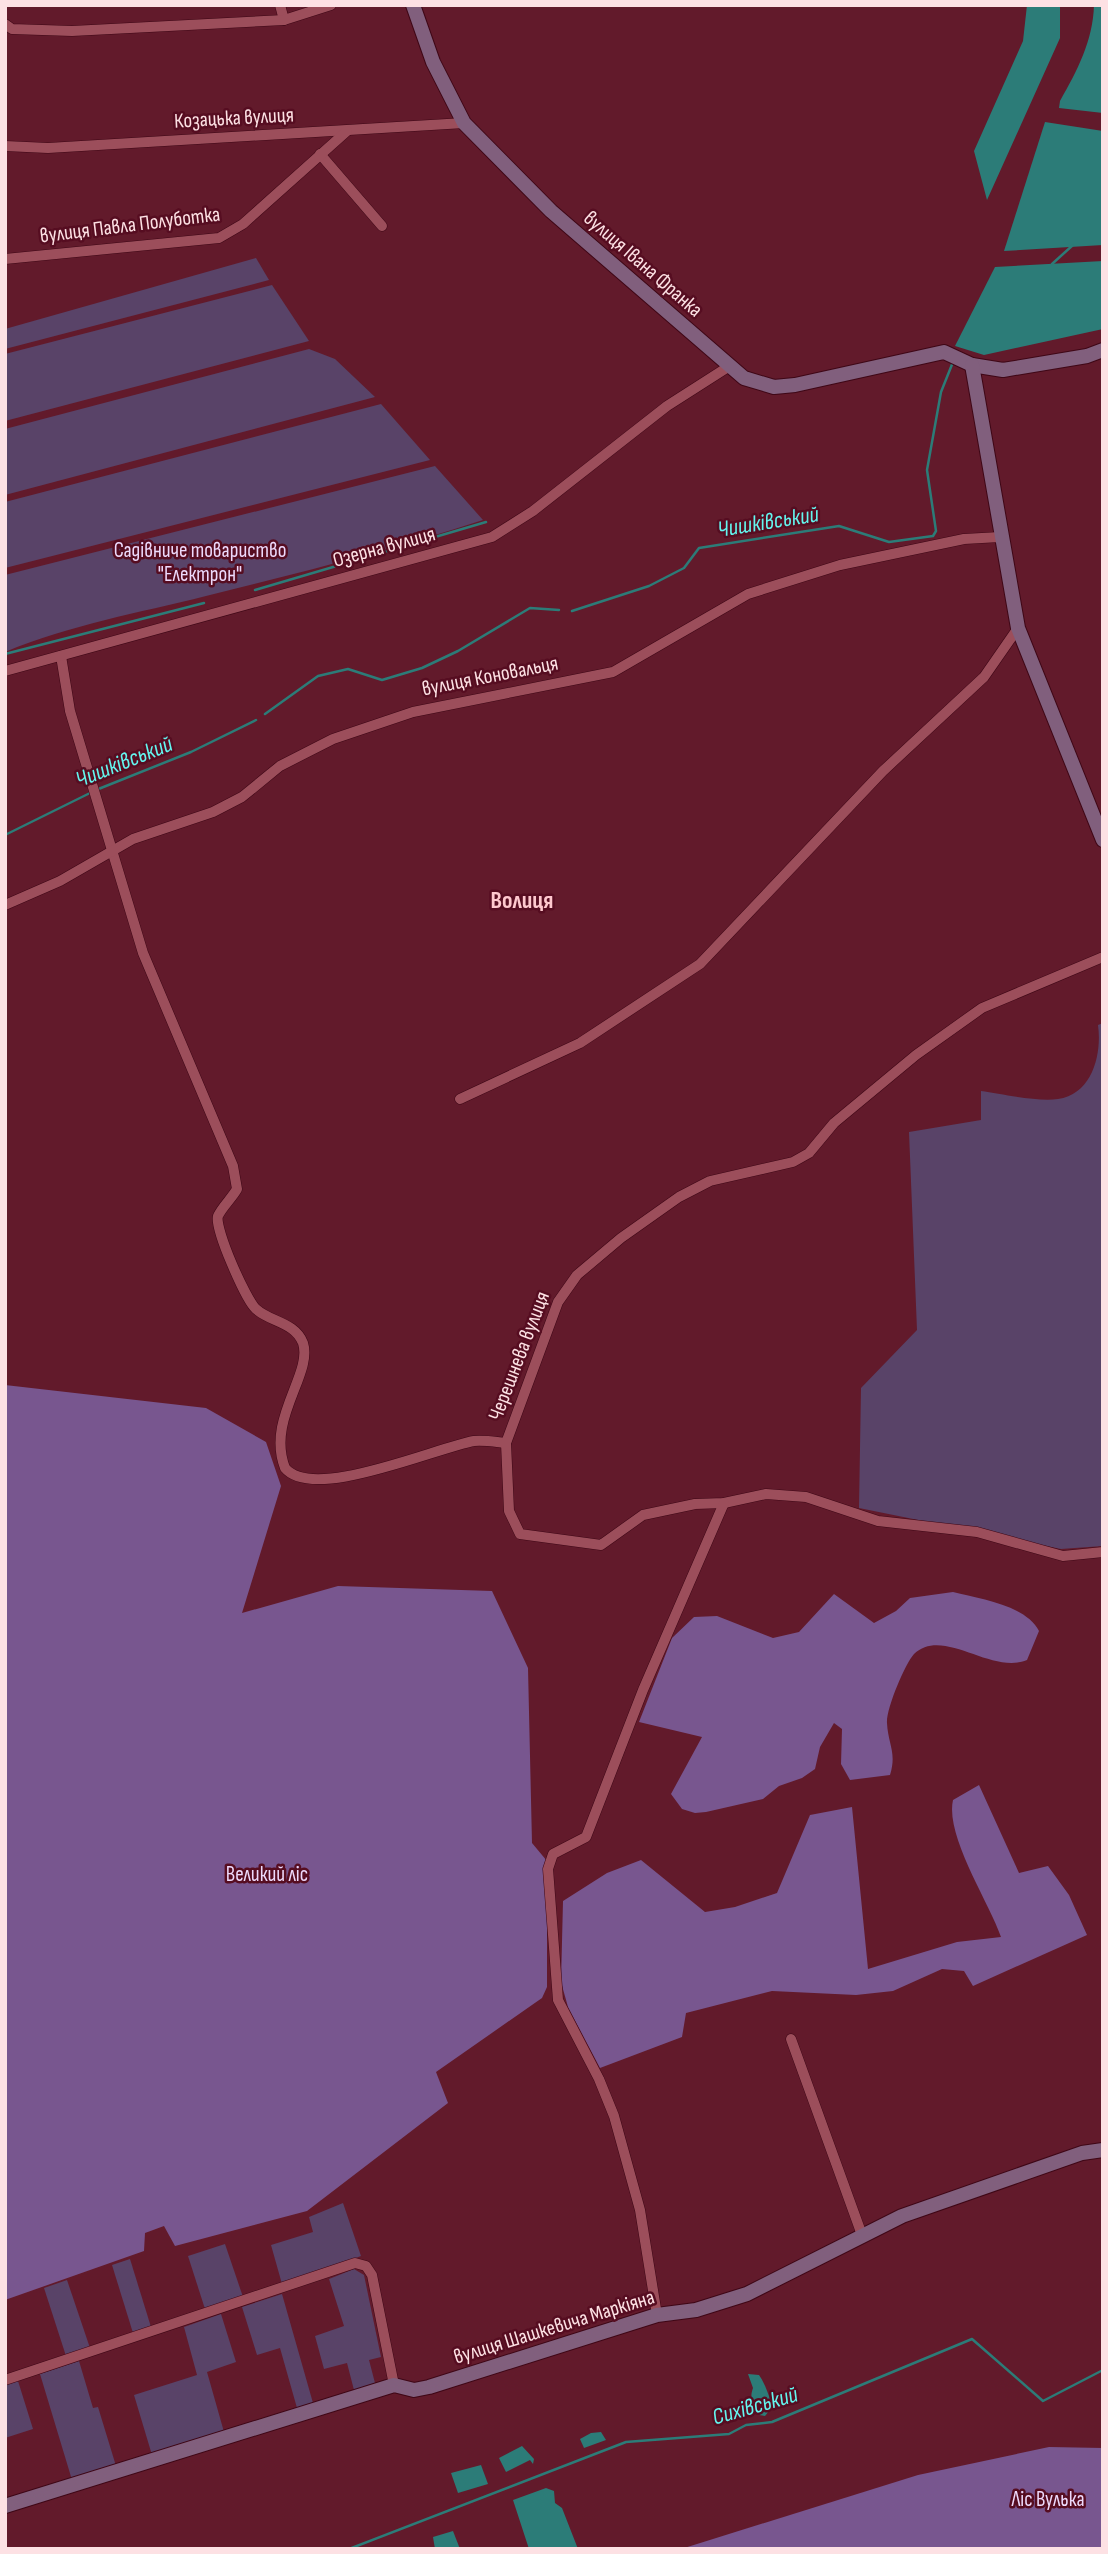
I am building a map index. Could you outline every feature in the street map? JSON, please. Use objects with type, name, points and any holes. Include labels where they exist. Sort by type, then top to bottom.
[{"type":"street","points":[[279,5],[284,20]]},
{"type":"street","points":[[5,24],[12,29],[72,31],[284,20],[331,5]]},
{"type":"street","name":"вулиця Івана Франка","points":[[413,5],[433,62],[464,122],[551,211],[728,367],[753,382],[784,386],[948,353],[968,364]]},
{"type":"street","name":"Козацька вулиця","points":[[5,146],[48,148],[464,122]]},
{"type":"street","name":"вулиця Павла Полуботка","points":[[5,259],[219,238],[243,224],[347,130]]},
{"type":"street","points":[[320,154],[382,226]]},
{"type":"street","points":[[1103,350],[1087,356],[1003,370],[968,364],[1018,628],[1103,840]]},
{"type":"street","name":"Озерна вулиця","points":[[5,671],[492,537],[533,511],[667,406],[728,367]]},
{"type":"street","name":"вулиця Коновальця","points":[[5,905],[60,881],[133,839],[213,812],[242,797],[280,766],[332,739],[413,712],[613,672],[748,594],[840,565],[964,539],[1000,537]]},
{"type":"street","points":[[460,1099],[580,1043],[700,964],[883,771],[984,677],[1018,628]]},
{"type":"street","points":[[61,656],[70,711],[143,953],[233,1166],[237,1189],[217,1220],[246,1298],[257,1311],[290,1327],[302,1342],[305,1359],[293,1387],[279,1440],[285,1468],[298,1478],[339,1478],[476,1441],[506,1443]]},
{"type":"street","name":"Черешнева вулиця","points":[[724,1503],[695,1504],[643,1516],[601,1545],[520,1534],[509,1511],[506,1443],[533,1367],[566,1289],[621,1238],[679,1197],[710,1181],[793,1162],[809,1153],[834,1122],[916,1055],[982,1008],[1103,957]]},
{"type":"street","points":[[657,2315],[640,2210],[614,2116],[558,2000],[548,1869],[553,1854],[586,1837],[643,1690],[724,1503],[766,1494],[806,1497],[878,1521],[977,1532],[1063,1556],[1103,1552]]},
{"type":"street","points":[[791,2039],[862,2235]]},
{"type":"street","name":"вулиця Шашкевича Маркіяна","points":[[5,2506],[394,2385],[414,2390],[429,2387],[657,2315],[696,2310],[747,2294],[902,2216],[1082,2152],[1103,2150]]},
{"type":"street","points":[[5,2380],[355,2263],[366,2266],[372,2275],[394,2385]]},
{"type":"green space","points":[[256,258],[269,280],[5,349],[5,329]]},
{"type":"green space","points":[[272,285],[309,341],[5,421],[5,354]]},
{"type":"green space","points":[[309,349],[335,359],[375,397],[5,495],[5,429]]},
{"type":"green space","name":"Садівниче товариство \"Електрон\"","points":[[381,404],[430,460],[5,568],[5,502]]},
{"type":"green space","name":"Садівниче товариство \"Електрон\"","points":[[435,466],[483,520],[345,561],[79,627],[5,652],[5,575]]},
{"type":"green space","points":[[1103,1023],[1103,1546],[1061,1549],[859,1508],[861,1388],[917,1330],[909,1132],[981,1120],[981,1091],[1040,1099],[1070,1096],[1080,1089],[1093,1071],[1098,1048],[1098,1025]]},
{"type":"green space","name":"Великий ліс","points":[[5,1385],[206,1408],[266,1442],[281,1486],[242,1613],[338,1586],[492,1591],[528,1668],[532,1843],[547,1861],[547,1987],[542,1998],[436,2072],[448,2103],[307,2211],[175,2246],[164,2226],[145,2233],[144,2251],[5,2300]]},
{"type":"green space","points":[[953,1592],[1013,1609],[1033,1622],[1039,1631],[1027,1660],[1013,1663],[939,1645],[926,1647],[914,1654],[897,1687],[888,1716],[892,1754],[890,1775],[850,1780],[841,1764],[842,1729],[834,1723],[820,1747],[815,1769],[802,1778],[779,1786],[763,1799],[706,1812],[695,1813],[682,1809],[671,1794],[702,1737],[639,1722],[672,1638],[694,1617],[717,1616],[773,1638],[799,1632],[834,1594],[874,1623],[896,1611],[910,1598]]},
{"type":"green space","points":[[979,1785],[1019,1873],[1048,1866],[1069,1895],[1087,1935],[973,1986],[964,1971],[942,1969],[893,1991],[856,1995],[772,1991],[686,2013],[682,2037],[600,2068],[568,2007],[561,1982],[563,1901],[607,1873],[641,1860],[705,1912],[735,1907],[777,1893],[810,1815],[852,1807],[868,1969],[957,1942],[1001,1937],[962,1850],[952,1815],[953,1800]]},
{"type":"green space","points":[[343,2203],[361,2256],[282,2284],[271,2245],[313,2232],[309,2217]]},
{"type":"green space","points":[[225,2244],[243,2297],[205,2309],[188,2256]]},
{"type":"green space","points":[[130,2259],[151,2327],[133,2333],[112,2265]]},
{"type":"green space","points":[[354,2269],[364,2275],[381,2357],[369,2360],[375,2383],[354,2390],[347,2363],[324,2369],[315,2336],[344,2326],[329,2279]]},
{"type":"green space","points":[[67,2280],[90,2348],[66,2356],[44,2288]]},
{"type":"green space","points":[[282,2294],[313,2403],[297,2408],[280,2348],[257,2355],[242,2307]]},
{"type":"green space","points":[[221,2314],[236,2362],[207,2372],[224,2432],[152,2455],[134,2395],[197,2375],[184,2327]]},
{"type":"green space","points":[[79,2361],[93,2408],[98,2407],[116,2466],[72,2480],[40,2374]]},
{"type":"green space","points":[[18,2381],[33,2429],[5,2438],[5,2385]]},
{"type":"green space","name":"Ліс Вулька","points":[[1049,2447],[1103,2448],[1103,2549],[681,2549],[918,2475]]},
{"type":"water","points":[[1027,5],[1060,5],[1060,38],[987,200],[974,151],[1023,41]]},
{"type":"water","points":[[1094,5],[1103,5],[1103,113],[1059,108],[1087,43]]},
{"type":"water","points":[[1045,122],[1103,131],[1103,245],[1004,251]]},
{"type":"water","points":[[1103,261],[1103,329],[984,355],[955,346],[995,267]]},
{"type":"water","points":[[748,2374],[759,2375],[767,2390],[773,2406],[765,2416],[759,2415],[753,2405],[753,2388]]},
{"type":"water","points":[[601,2432],[606,2440],[584,2448],[580,2439],[591,2433]]},
{"type":"water","points":[[522,2446],[534,2459],[533,2464],[530,2460],[506,2472],[499,2458]]},
{"type":"water","points":[[481,2465],[488,2484],[458,2493],[451,2473]]},
{"type":"water","points":[[546,2488],[554,2491],[555,2503],[562,2508],[578,2549],[529,2549],[513,2500]]},
{"type":"water","points":[[453,2531],[460,2549],[435,2549],[433,2537]]},
{"type":"waterway","name":"Чишківський","points":[[1052,264],[1073,245]]},
{"type":"waterway","name":"Чишківський","points":[[572,611],[649,586],[684,568],[699,548],[839,526],[889,542],[933,536],[936,531],[927,470],[941,392],[953,362]]},
{"type":"waterway","points":[[255,590],[486,522]]},
{"type":"waterway","points":[[5,654],[204,603]]},
{"type":"waterway","name":"Чишківський","points":[[265,714],[318,676],[348,669],[382,680],[422,668],[458,651],[530,608],[559,610]]},
{"type":"waterway","name":"Чишківський","points":[[96,790],[191,752],[256,720]]},
{"type":"waterway","name":"Чишківський","points":[[5,835],[90,793]]},
{"type":"waterway","name":"Сихівський","points":[[349,2549],[626,2442],[729,2434],[746,2425],[772,2422],[972,2339],[1043,2401],[1103,2370]]},
{"type":"district","name":"Волиця","points":[[522,900]]}]
